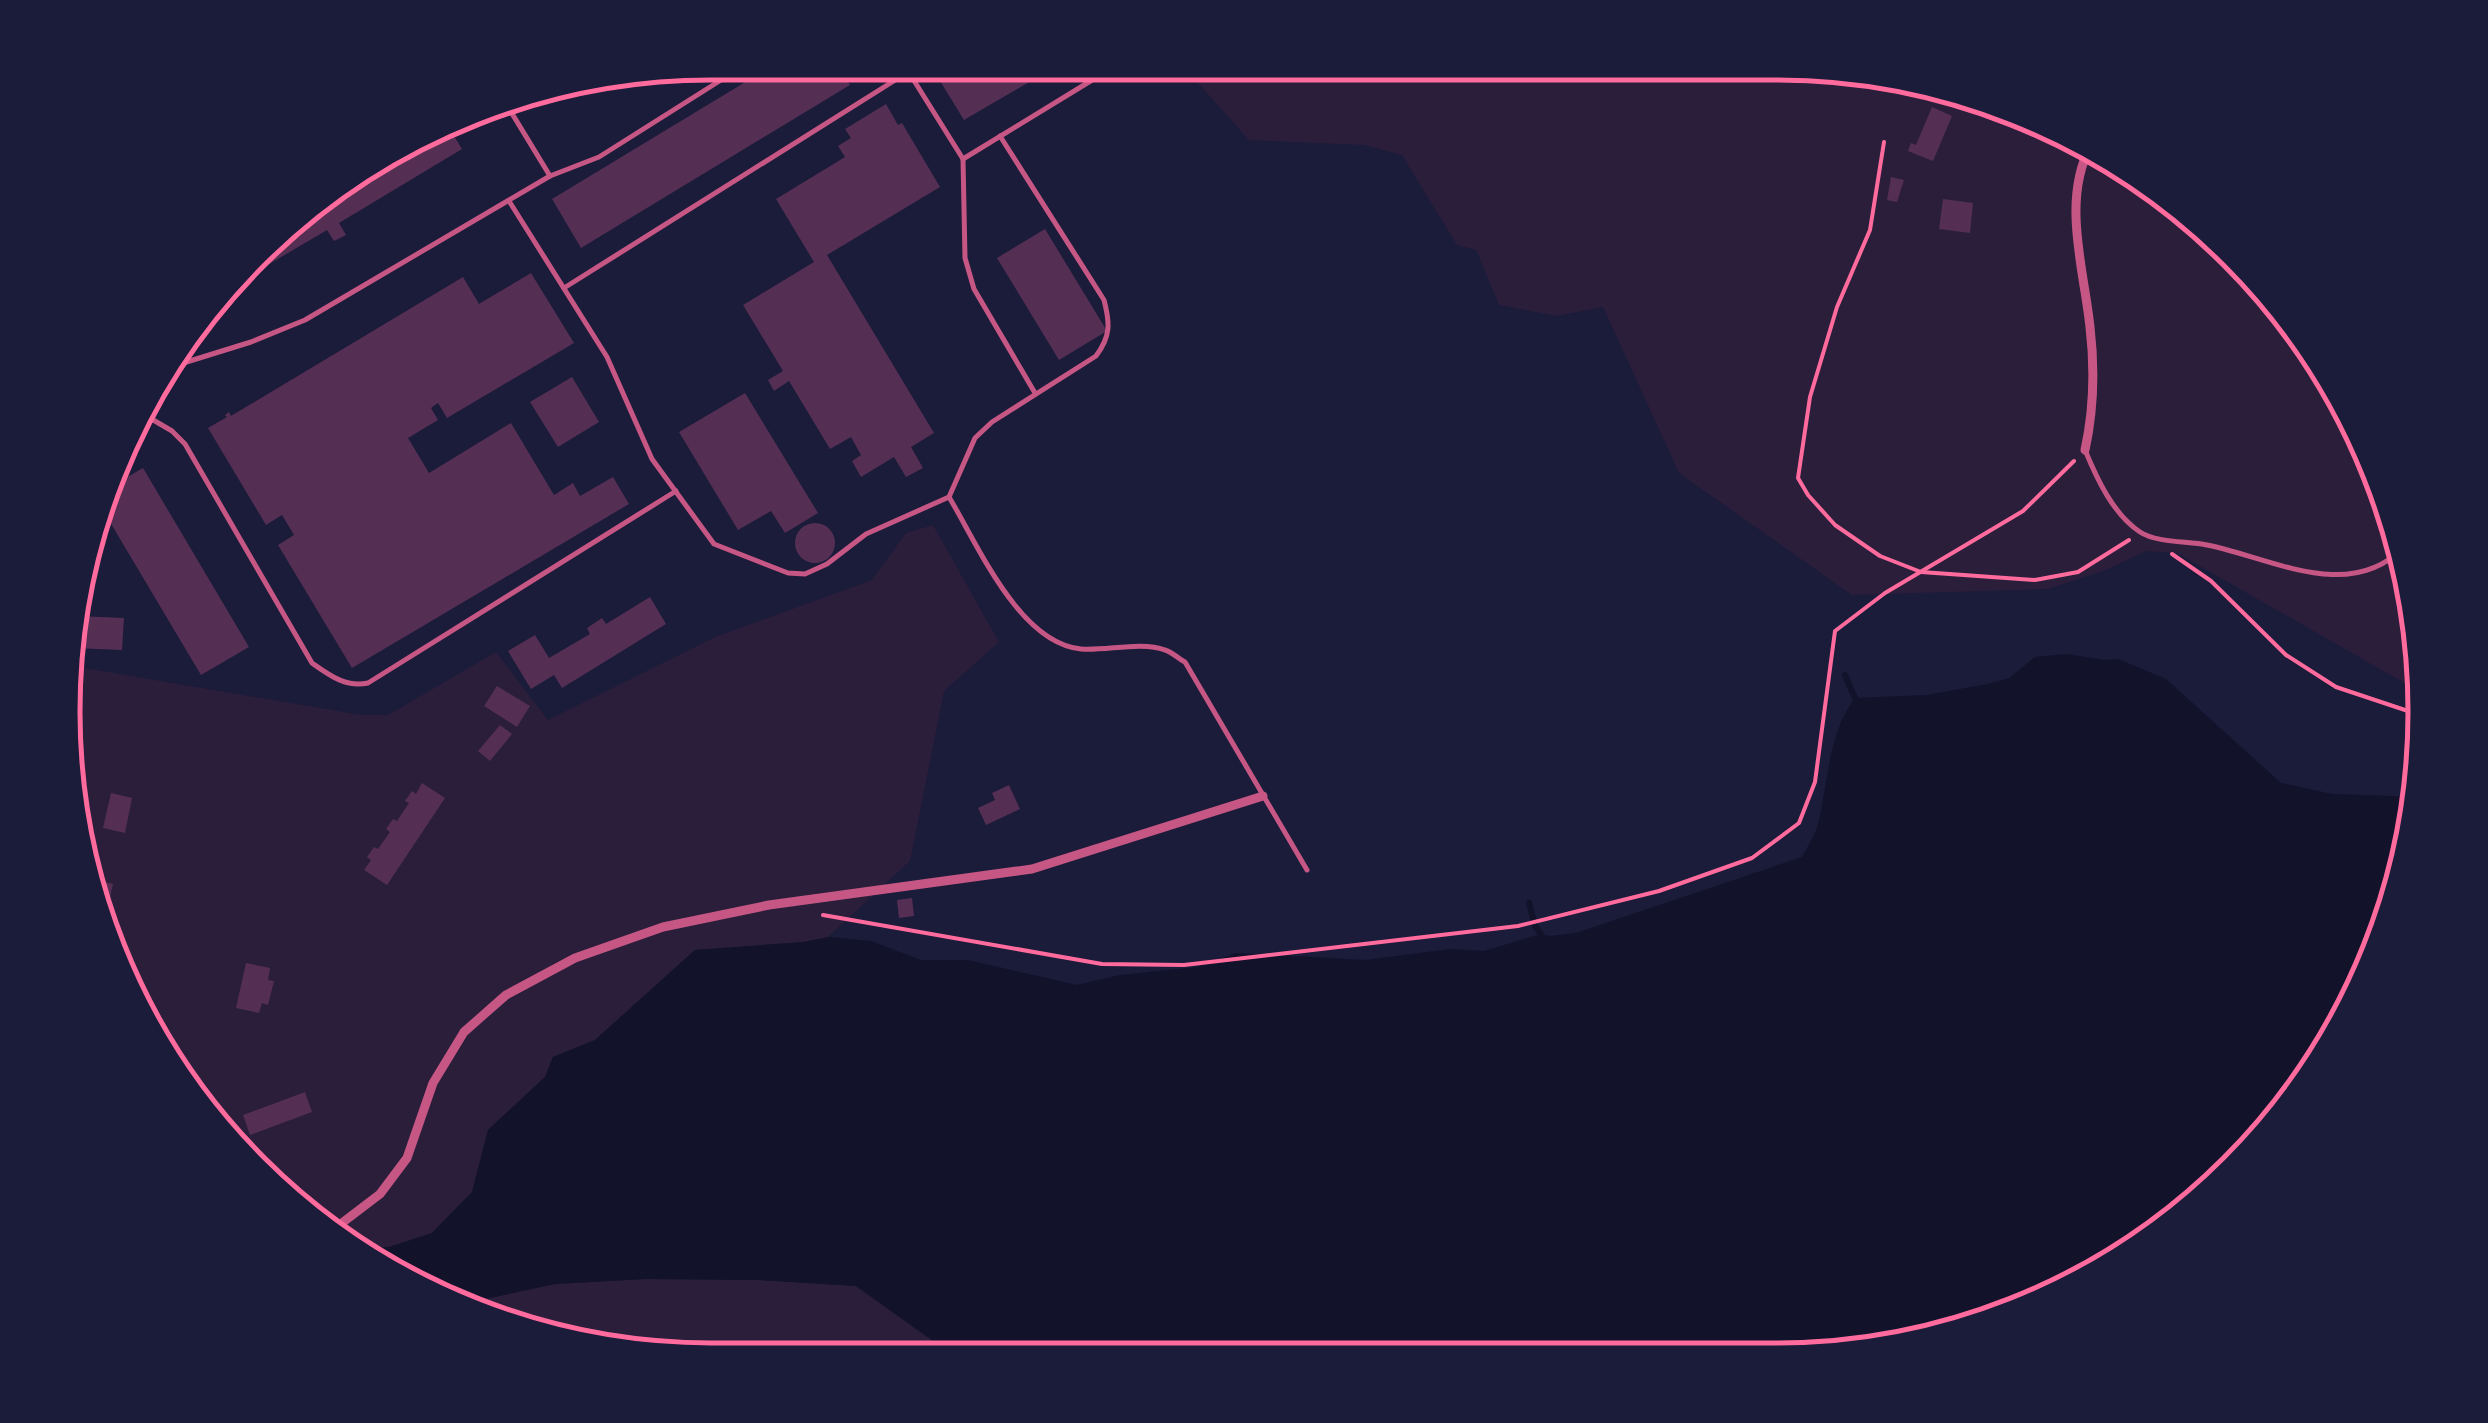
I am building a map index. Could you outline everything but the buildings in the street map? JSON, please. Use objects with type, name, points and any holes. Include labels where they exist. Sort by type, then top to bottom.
[{"type":"street","points":[[2083,160],[2076,228],[2094,389],[2085,450]]},
{"type":"street","points":[[340,1222],[380,1194],[408,1158],[432,1082],[464,1032],[506,995],[575,958],[663,927],[769,904],[1032,869],[1262,796]]},
{"type":"lane","points":[[185,363],[252,342],[305,320],[550,176],[599,157],[720,80]]},
{"type":"lane","points":[[564,288],[895,80]]},
{"type":"lane","points":[[913,80],[963,159],[964,258],[974,289],[1035,394]]},
{"type":"lane","points":[[963,159],[1092,80]]},
{"type":"lane","points":[[511,113],[550,176]]},
{"type":"lane","points":[[509,201],[607,357],[652,458],[714,544],[788,573],[805,574],[827,564],[866,534],[949,497],[975,438],[992,422],[1096,356],[1106,342],[1110,323],[1104,300],[1000,136]]},
{"type":"lane","points":[[152,419],[172,430],[185,444],[312,663],[330,676],[357,686],[368,683],[676,491]]},
{"type":"lane","points":[[2085,450],[2118,512],[2144,535],[2211,546],[2300,572],[2371,569],[2388,558]]},
{"type":"lane","points":[[949,497],[1010,598],[1047,638],[1078,649],[1164,649],[1185,662],[1306,870]]},
{"type":"path","points":[[1884,142],[1870,230],[1837,307],[1810,396],[1798,478],[1808,495],[1835,526],[1880,556],[1921,572],[2035,580],[2078,572],[2123,543],[2144,535]]},
{"type":"path","points":[[807,912],[1102,964],[1184,965],[1518,926],[1660,891],[1752,858],[1799,823],[1815,782],[1835,632],[1885,594],[2023,511],[2085,450]]},
{"type":"path","points":[[2171,553],[2211,581],[2286,655],[2336,687],[2408,712]]},
{"type":"shaded area","points":[[1195,80],[1818,81],[1900,92],[1940,102],[2056,145],[2127,186],[2193,237],[2251,295],[2302,361],[2343,432],[2374,509],[2396,588],[2407,685],[2177,553],[2146,551],[2106,570],[2048,589],[1852,595],[1679,473],[1603,307],[1557,316],[1499,305],[1476,250],[1457,245],[1402,155],[1364,145],[1249,140]]},
{"type":"shaded area","points":[[933,525],[999,642],[944,691],[910,861],[828,937],[695,950],[595,1040],[553,1057],[545,1077],[488,1130],[472,1192],[432,1233],[389,1247],[379,1248],[327,1213],[237,1128],[210,1096],[165,1027],[145,991],[114,914],[85,794],[81,667],[361,715],[388,715],[496,652],[548,720],[715,637],[872,580],[906,533]]},
{"type":"shaded area","points":[[2067,654],[2118,659],[2166,679],[2281,783],[2332,794],[2403,796],[2386,875],[2360,953],[2323,1027],[2278,1096],[2223,1158],[2161,1213],[2056,1278],[1979,1309],[1900,1331],[1818,1342],[936,1343],[856,1286],[645,1279],[555,1284],[483,1300],[432,1278],[379,1248],[432,1233],[472,1192],[488,1130],[545,1077],[553,1057],[595,1040],[695,950],[829,937],[871,941],[921,960],[968,960],[1077,985],[1120,975],[1198,967],[1236,953],[1366,960],[1450,949],[1484,951],[1541,934],[1576,933],[1802,857],[1818,826],[1840,726],[1855,698],[1926,695],[1988,684],[2009,678],[2035,657]]},
{"type":"shaded area","points":[[645,1279],[856,1286],[936,1343],[670,1342],[588,1331],[483,1300],[555,1284]]},
{"type":"waterway","points":[[1845,675],[1855,698]]},
{"type":"waterway","points":[[1529,903],[1541,934]]}]
